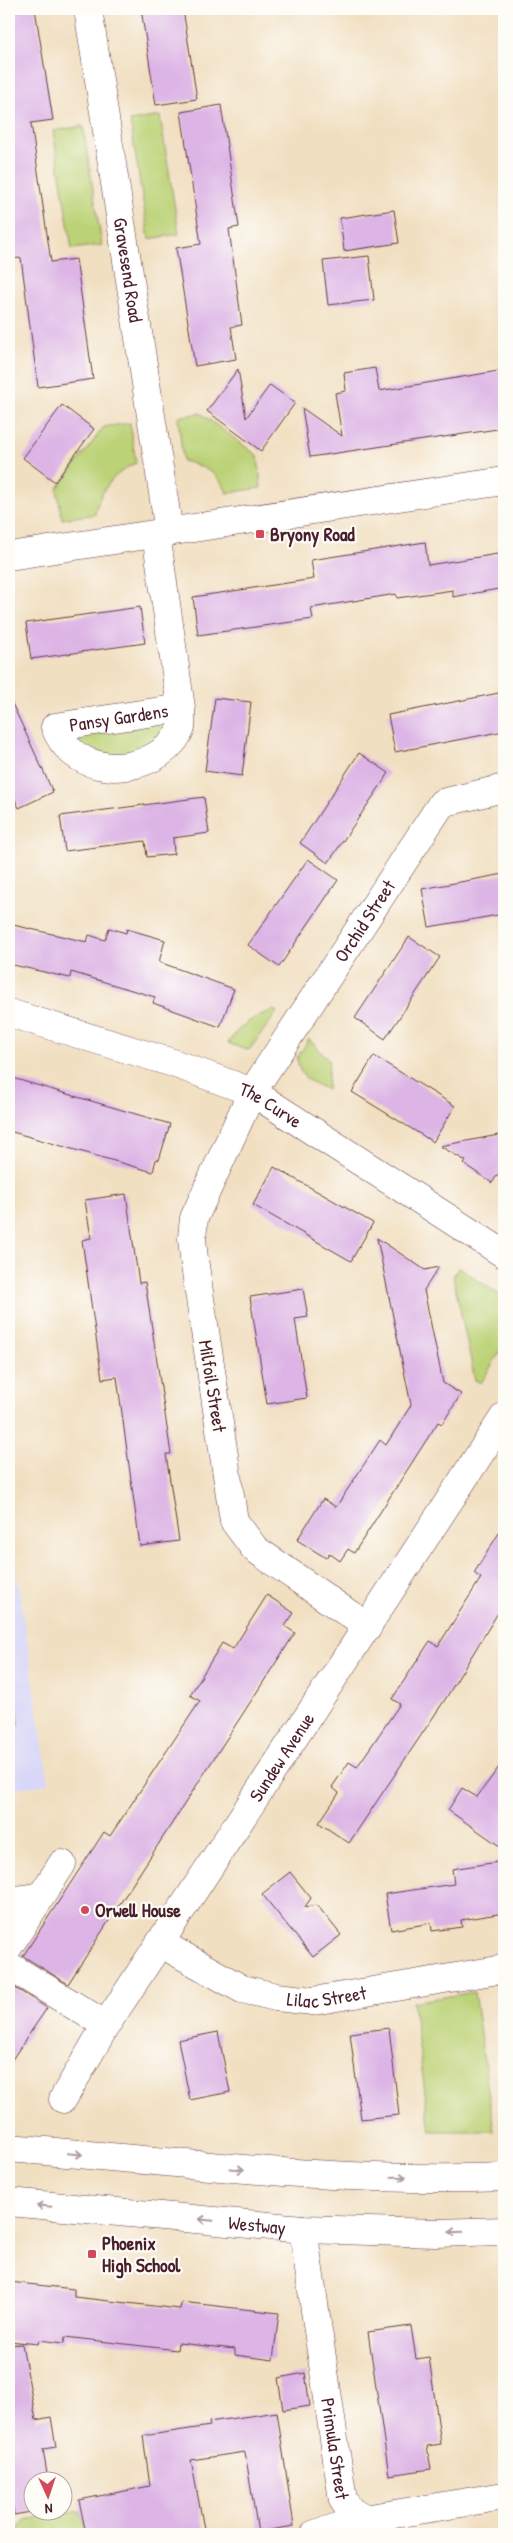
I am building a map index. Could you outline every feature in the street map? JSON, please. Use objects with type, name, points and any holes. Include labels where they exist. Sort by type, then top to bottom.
[{"type":"main road","name":"Gravesend Road","points":[[88,9],[162,533]]},
{"type":"main road","points":[[9,556],[504,481]]},
{"type":"main road","name":"Pansy Gardens","points":[[162,533],[181,708]]},
{"type":"main road","name":"Orchid Street","points":[[252,1092],[442,803],[504,788]]},
{"type":"main road","name":"The Curve","points":[[9,1013],[173,1063],[252,1092],[504,1254]]},
{"type":"main road","name":"Milfoil Street","points":[[252,1092],[194,1218],[192,1238],[234,1521],[255,1549],[368,1627]]},
{"type":"main road","name":"Sundew Avenue","points":[[63,2099],[106,2025],[504,1418]]},
{"type":"main road","points":[[9,1946],[62,1864]]},
{"type":"main road","points":[[9,1902],[40,1897]]},
{"type":"main road","name":"Lilac Street","points":[[160,1943],[242,1989],[276,1997],[313,2001],[504,1970]]},
{"type":"main road","points":[[9,1966],[106,2025]]},
{"type":"main road","points":[[9,2148],[302,2174],[395,2178],[504,2177]]},
{"type":"main road","name":"Westway","points":[[9,2202],[303,2229],[436,2233],[504,2231]]},
{"type":"main road","name":"Primula Street","points":[[303,2229],[343,2500],[352,2511],[364,2519],[504,2496]]},
{"type":"main road","points":[[315,2534],[364,2519]]},
{"type":"shaded area","points":[[9,1524],[49,1784],[9,1789]]},
{"type":"green space","points":[[160,116],[179,234],[149,239],[130,121]]},
{"type":"green space","points":[[83,126],[102,245],[72,249],[53,131]]},
{"type":"green space","points":[[200,413],[258,456],[261,488],[227,493],[220,480],[210,471],[183,461],[178,417]]},
{"type":"green space","points":[[130,423],[136,463],[114,477],[104,490],[95,514],[62,519],[57,489],[104,427]]},
{"type":"green space","points":[[168,720],[170,730],[137,758],[83,750],[74,731]]},
{"type":"green space","points":[[274,1010],[277,1012],[250,1049],[246,1050],[228,1043],[237,1031],[248,1022]]},
{"type":"green space","points":[[309,1039],[329,1060],[327,1090],[310,1081],[300,1071],[297,1058]]},
{"type":"green space","points":[[459,1267],[504,1298],[504,1345],[481,1383],[475,1380],[453,1276]]},
{"type":"green space","points":[[9,1658],[19,1725],[9,1726]]},
{"type":"green space","points":[[474,1992],[494,2131],[430,2131],[413,2002]]},
{"type":"green space","points":[[81,2511],[86,2534],[14,2534],[25,2521],[72,2520],[72,2513]]},
{"type":"building","points":[[9,9],[35,9],[53,120],[31,123],[51,262],[76,259],[93,379],[38,387],[21,258],[11,259],[9,245]]},
{"type":"building","points":[[141,9],[183,9],[197,99],[156,105]]},
{"type":"building","points":[[221,105],[239,227],[229,229],[242,325],[231,327],[236,359],[195,366],[176,248],[201,244],[181,112]]},
{"type":"building","points":[[394,210],[399,243],[344,251],[340,218]]},
{"type":"building","points":[[369,256],[374,300],[328,305],[323,261]]},
{"type":"building","points":[[375,368],[379,391],[504,370],[504,428],[310,457],[302,408],[342,436],[335,393],[346,391],[344,373]]},
{"type":"building","points":[[238,369],[246,418],[270,385],[295,403],[261,451],[207,411]]},
{"type":"building","points":[[62,405],[94,429],[55,482],[23,458]]},
{"type":"building","points":[[425,542],[428,565],[504,553],[504,588],[453,597],[453,590],[397,598],[396,594],[311,608],[313,619],[198,635],[193,597],[314,579],[311,560]]},
{"type":"building","points":[[140,607],[145,643],[31,659],[26,623]]},
{"type":"building","points":[[504,692],[504,731],[395,752],[388,715]]},
{"type":"building","points":[[9,697],[53,792],[19,808],[9,786]]},
{"type":"building","points":[[215,698],[251,702],[242,776],[205,771]]},
{"type":"building","points":[[359,753],[389,773],[328,863],[300,843]]},
{"type":"building","points":[[204,797],[209,833],[173,838],[174,854],[147,857],[145,841],[65,851],[60,816]]},
{"type":"building","points":[[308,859],[338,880],[279,967],[248,945]]},
{"type":"building","points":[[504,874],[504,914],[429,927],[422,889]]},
{"type":"building","points":[[9,924],[87,942],[89,935],[105,940],[109,928],[126,933],[127,929],[165,940],[159,962],[234,989],[220,1027],[153,1003],[155,997],[71,972],[70,978],[9,964]]},
{"type":"building","points":[[409,937],[440,957],[385,1039],[355,1018]]},
{"type":"building","points":[[374,1056],[455,1106],[433,1142],[352,1092]]},
{"type":"building","points":[[9,1077],[170,1124],[159,1160],[156,1159],[153,1172],[9,1131]]},
{"type":"building","points":[[504,1134],[504,1165],[492,1183],[464,1164],[466,1161],[440,1146]]},
{"type":"building","points":[[274,1167],[373,1223],[351,1261],[253,1205]]},
{"type":"building","points":[[126,1194],[139,1283],[145,1282],[171,1454],[166,1454],[179,1541],[140,1546],[117,1377],[102,1379],[82,1240],[91,1238],[85,1200]]},
{"type":"building","points":[[377,1238],[425,1270],[439,1267],[424,1290],[443,1383],[461,1394],[442,1424],[438,1422],[354,1553],[348,1549],[340,1561],[329,1553],[326,1558],[297,1540],[323,1499],[336,1507],[380,1440],[386,1445],[411,1405]]},
{"type":"building","points":[[303,1289],[308,1317],[295,1319],[307,1398],[267,1404],[250,1297]]},
{"type":"building","points":[[504,1525],[504,1603],[446,1698],[349,1843],[319,1823],[339,1793],[332,1787],[349,1762],[357,1767],[400,1704],[392,1699],[430,1641],[438,1646],[481,1578],[474,1573]]},
{"type":"building","points":[[267,1595],[294,1613],[285,1626],[295,1633],[68,1984],[23,1956],[104,1832],[110,1836],[200,1701],[190,1695],[222,1643],[233,1649]]},
{"type":"building","points":[[504,1760],[504,1849],[448,1810],[462,1788],[477,1797]]},
{"type":"building","points":[[504,1861],[504,1913],[461,1920],[462,1927],[432,1931],[431,1923],[391,1930],[385,1894],[454,1884],[452,1869]]},
{"type":"building","points":[[290,1872],[311,1898],[305,1907],[317,1905],[341,1935],[313,1957],[262,1894]]},
{"type":"building","points":[[9,1984],[47,2008],[9,2064]]},
{"type":"building","points":[[389,2028],[399,2115],[361,2119],[350,2033]]},
{"type":"building","points":[[218,2032],[230,2092],[190,2100],[178,2040]]},
{"type":"building","points":[[9,2282],[74,2289],[74,2297],[180,2309],[181,2302],[279,2313],[273,2360],[235,2355],[235,2349],[178,2343],[177,2350],[65,2337],[64,2343],[39,2340],[38,2344],[9,2341]]},
{"type":"building","points":[[411,2326],[416,2359],[429,2357],[441,2444],[427,2446],[431,2469],[389,2475],[368,2332]]},
{"type":"building","points":[[22,2344],[36,2420],[51,2417],[56,2447],[43,2449],[46,2470],[22,2470],[22,2513],[14,2515],[9,2484],[9,2345]]},
{"type":"building","points":[[305,2373],[310,2406],[283,2410],[278,2378]]},
{"type":"building","points":[[277,2412],[294,2526],[258,2532],[245,2452],[191,2460],[205,2534],[86,2534],[79,2500],[150,2486],[143,2436],[210,2426],[209,2422]]},
{"type":"place","name":"Bryony Road","points":[[260,534]]},
{"type":"place","name":"Orwell House","points":[[85,1910]]},
{"type":"place","name":"Phoenix High School","points":[[92,2254]]}]
